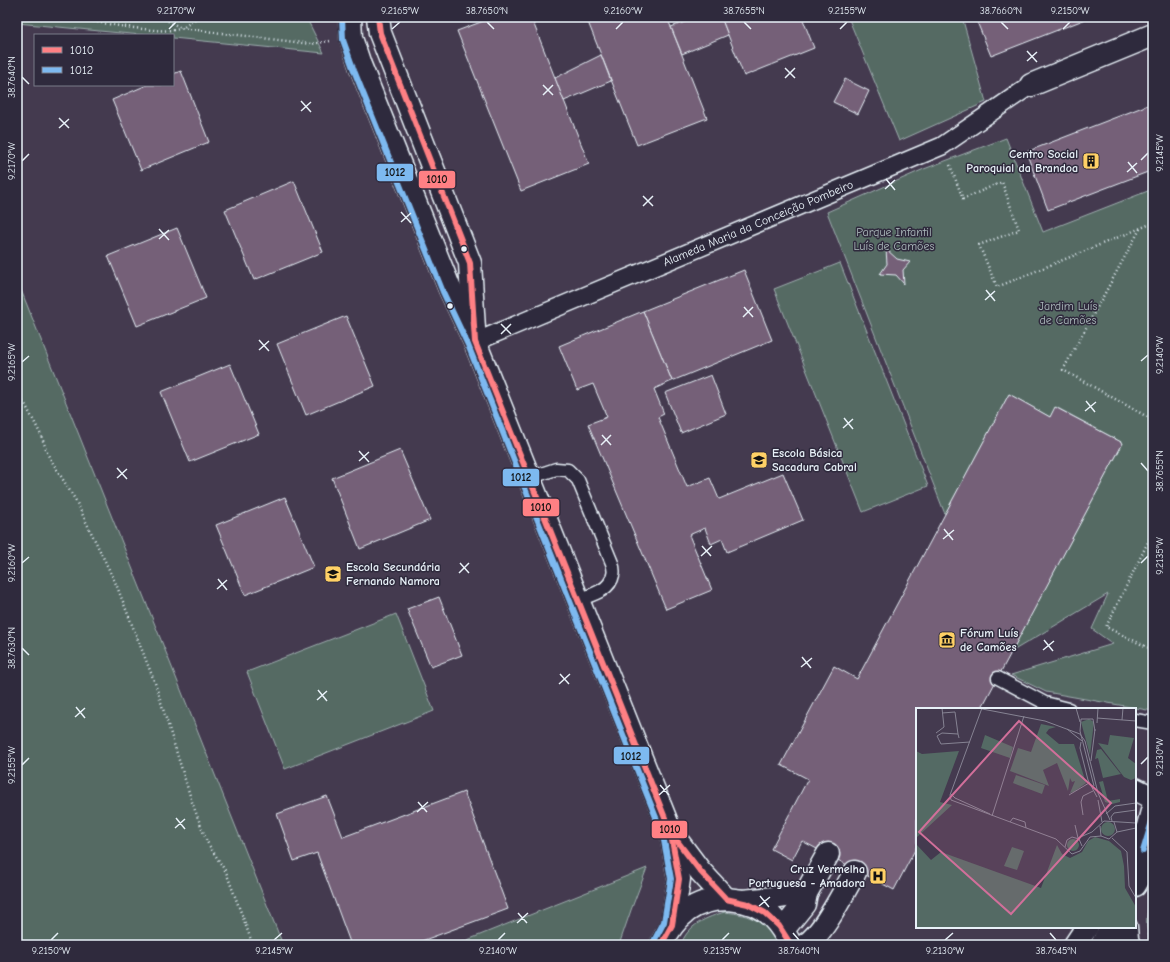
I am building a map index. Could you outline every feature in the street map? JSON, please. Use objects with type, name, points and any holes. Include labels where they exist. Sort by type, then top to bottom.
[{"type":"street","points":[[378,17],[380,33],[470,263],[475,342]]},
{"type":"street","points":[[351,27],[360,65],[442,267],[475,342],[671,833],[679,879],[672,925]]},
{"type":"street","points":[[1031,85],[1153,35]]},
{"type":"street","name":"Alameda Maria da Conceição Pombeiro","points":[[475,342],[942,146],[1031,85]]},
{"type":"street","points":[[1136,850],[1153,822]]},
{"type":"street","points":[[671,833],[700,871],[733,900],[757,907],[772,917],[787,938],[804,904],[806,893],[828,854]]},
{"type":"street","points":[[1136,883],[1153,855]]},
{"type":"street","points":[[805,945],[809,943],[826,922],[855,872]]},
{"type":"street","points":[[661,945],[672,925],[687,911],[706,902],[774,898],[806,893]]},
{"type":"street","points":[[1075,945],[1086,928]]},
{"type":"street","points":[[1102,945],[1110,928]]},
{"type":"street","points":[[1126,928],[1129,945]]},
{"type":"lane","points":[[529,478],[556,469],[568,470],[578,480],[612,563],[613,575],[608,585],[599,592],[578,600]]},
{"type":"lane","points":[[998,678],[1045,704],[1065,708]]},
{"type":"lane","points":[[1136,720],[1153,723]]},
{"type":"lane","points":[[1136,846],[1146,814],[1146,791]]},
{"type":"path","points":[[74,17],[98,22],[162,30],[182,28],[311,44],[351,27]]},
{"type":"path","points":[[161,17],[182,28]]},
{"type":"path","points":[[182,28],[198,17]]},
{"type":"path","points":[[942,146],[963,199],[1002,182],[1019,230],[979,245],[997,287],[1153,223]]},
{"type":"path","points":[[1140,228],[1064,370],[1153,420]]},
{"type":"path","points":[[17,396],[25,404],[41,435],[48,455],[76,501],[116,584],[155,683],[192,802],[207,842],[226,872],[253,945]]},
{"type":"path","points":[[1153,532],[1106,627],[1153,650]]},
{"type":"green space","points":[[17,17],[306,17],[324,53],[174,38],[174,34],[131,34],[17,23]]},
{"type":"green space","points":[[848,17],[962,17],[986,102],[899,141]]},
{"type":"green space","name":"Jardim Luís de Camões","points":[[1006,138],[1043,232],[1153,189],[1153,711],[1046,692],[1011,675],[1113,644],[1092,629],[1108,594],[1011,652],[1123,443],[1056,407],[1050,417],[1009,394],[945,514],[827,212],[924,169]]},
{"type":"green space","points":[[840,263],[928,486],[863,512],[774,289]]},
{"type":"green space","points":[[17,280],[283,945],[17,945]]},
{"type":"green space","points":[[396,614],[434,711],[285,769],[247,672]]},
{"type":"green space","points":[[647,868],[619,945],[455,945]]},
{"type":"green space","points":[[1153,894],[1153,945],[1151,945],[1147,926],[1147,913]]},
{"type":"green space","points":[[725,912],[743,915],[757,921],[768,930],[778,945],[681,945],[688,932],[698,923],[711,916]]},
{"type":"building","points":[[494,17],[531,17],[589,164],[521,191],[457,31]]},
{"type":"building","points":[[586,17],[667,17],[707,118],[637,145]]},
{"type":"building","points":[[699,17],[721,17],[728,35],[682,54],[671,27]]},
{"type":"building","points":[[721,17],[802,17],[814,48],[744,76]]},
{"type":"building","points":[[975,17],[1091,17],[991,56]]},
{"type":"building","points":[[601,55],[611,81],[564,101],[555,78]]},
{"type":"building","points":[[181,71],[209,142],[141,170],[112,100],[145,86],[174,86],[174,74]]},
{"type":"building","points":[[845,79],[869,91],[858,114],[833,102]]},
{"type":"building","name":"Centro Social Paroquial da Brandoa","points":[[1153,103],[1153,170],[1048,210],[1026,152]]},
{"type":"building","points":[[294,181],[323,252],[254,280],[225,210]]},
{"type":"building","points":[[177,228],[206,298],[137,326],[108,256]]},
{"type":"building","points":[[886,249],[897,259],[910,262],[903,270],[904,284],[896,275],[880,274],[887,264]]},
{"type":"building","points":[[744,270],[772,340],[672,381],[643,311]]},
{"type":"building","points":[[643,311],[672,381],[654,389],[664,414],[658,417],[687,487],[710,478],[719,499],[783,473],[803,520],[727,552],[722,539],[711,544],[705,528],[689,535],[712,590],[666,609],[588,424],[607,417],[593,384],[577,390],[559,346]]},
{"type":"building","points":[[346,316],[375,386],[306,415],[277,344]]},
{"type":"building","points":[[230,364],[259,434],[190,462],[161,392]]},
{"type":"building","points":[[711,375],[726,414],[681,433],[665,393]]},
{"type":"building","name":"Fórum Luís de Camões","points":[[1009,394],[1050,417],[1055,407],[1123,443],[982,708],[916,708],[916,848],[894,890],[802,841],[792,860],[771,849],[808,779],[781,765],[834,666],[857,679]]},
{"type":"building","points":[[400,450],[430,520],[360,549],[332,478]]},
{"type":"building","points":[[285,497],[314,567],[245,595],[216,525]]},
{"type":"building","points":[[439,597],[462,655],[431,667],[407,609]]},
{"type":"building","points":[[464,792],[508,909],[411,945],[351,945],[317,853],[294,861],[277,814],[327,796],[343,837]]},
{"type":"transit line","name":"1012","points":[[342,17],[343,40],[353,68],[443,292],[468,345],[663,835],[671,879],[664,922],[654,941]]},
{"type":"transit line","name":"1010","points":[[378,17],[380,33],[470,263],[475,342],[671,833],[700,871],[726,899],[748,904],[765,913],[779,926],[791,945]]},
{"type":"transit line","name":"1012","points":[[1143,851],[1153,818]]},
{"type":"transit line","name":"1010","points":[[661,945],[672,925],[679,879],[670,829]]},
{"type":"place","name":"Centro Social Paroquial da Brandoa","points":[[1091,161]]},
{"type":"place","name":"Escola Básica Sacadura Cabral","points":[[759,460]]},
{"type":"place","name":"Escola Secundária Fernando Namora","points":[[333,574]]},
{"type":"place","name":"Fórum Luís de Camões","points":[[947,640]]},
{"type":"place","name":"Cruz Vermelha Portuguesa - Amadora","points":[[878,876]]},
{"type":"park label","name":"Parque Infantil Luís de Camões","points":[[894,239]]}]
